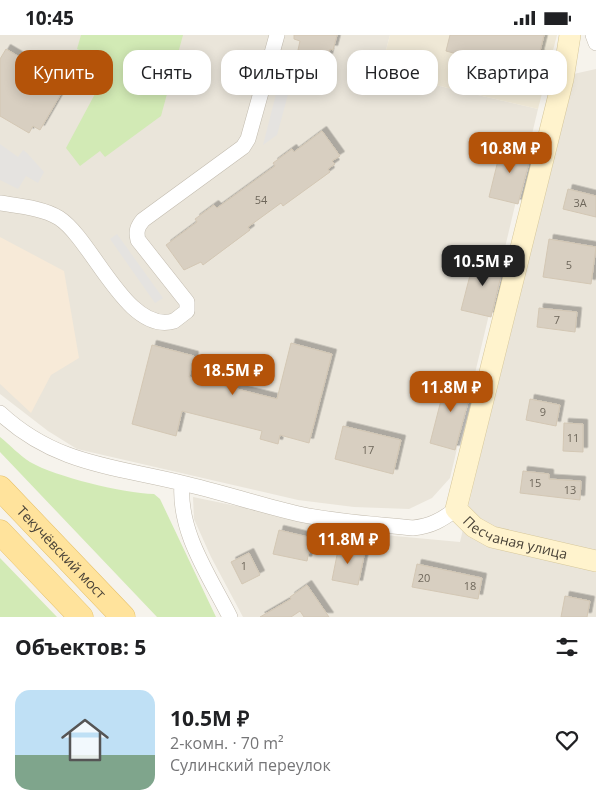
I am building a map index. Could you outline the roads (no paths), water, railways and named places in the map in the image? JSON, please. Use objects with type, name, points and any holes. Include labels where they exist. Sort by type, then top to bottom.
[{"type":"main road","name":"Текучёвский мост","points":[[0,488],[123,617]]},
{"type":"main road","points":[[0,532],[81,617]]},
{"type":"street","points":[[0,203],[50,213],[60,219],[78,237],[135,310],[151,320],[174,321],[187,311],[187,302],[138,241],[136,233],[138,225],[143,219],[243,147],[248,139],[277,35]]},
{"type":"street","points":[[456,509],[563,79],[570,35]]},
{"type":"street","points":[[593,35],[596,43]]},
{"type":"street","name":"Песчаная улица","points":[[0,413],[22,431],[58,453],[83,461],[182,483],[301,515],[413,528],[442,521],[456,509],[474,527],[492,537],[596,561]]},
{"type":"street","points":[[182,483],[181,499],[188,532],[230,617]]}]
